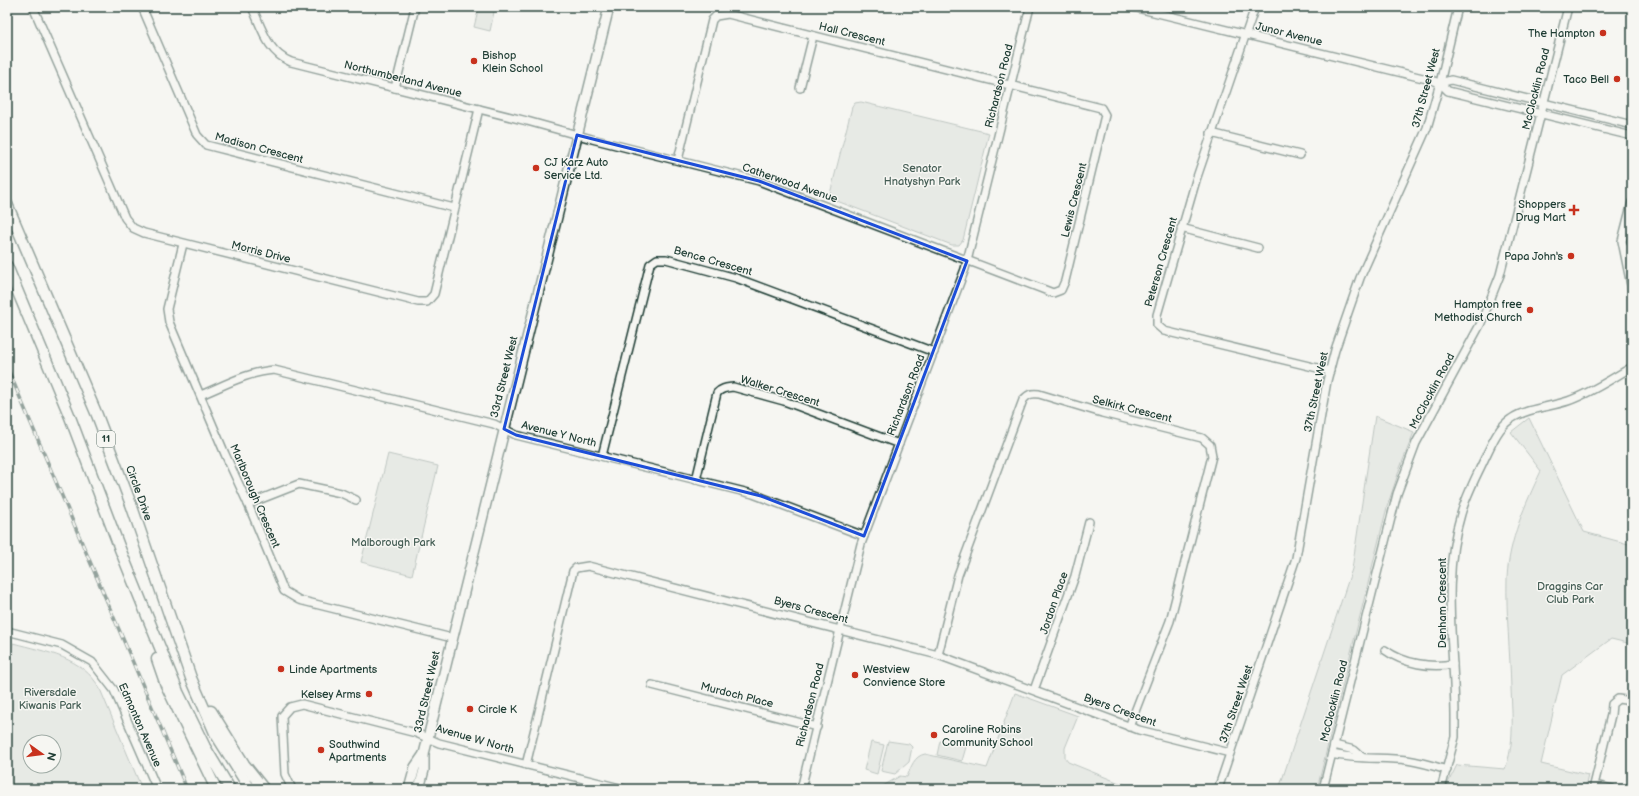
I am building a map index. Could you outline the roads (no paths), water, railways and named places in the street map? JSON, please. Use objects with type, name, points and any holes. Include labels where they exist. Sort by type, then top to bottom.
[{"type":"highway","name":"Circle Drive","points":[[7,204],[97,416],[132,507],[191,678],[215,733],[250,789]]},
{"type":"highway","name":"11","points":[[7,266],[70,417],[120,549],[178,692],[205,747],[230,789]]},
{"type":"highway","points":[[120,549],[166,685],[216,789]]},
{"type":"highway","points":[[191,678],[244,764],[264,789]]},
{"type":"main road","name":"33rd Street West","points":[[419,789],[424,770],[424,754],[452,638],[609,7]]},
{"type":"main road","name":"33rd Street West","points":[[409,789],[415,767],[424,754]]},
{"type":"street","name":"Morris Drive","points":[[33,7],[125,218],[133,228],[144,233],[183,244],[422,303],[427,302],[434,294],[479,109]]},
{"type":"street","name":"Madison Crescent","points":[[142,7],[197,135],[206,145],[454,208]]},
{"type":"street","name":"Northumberland Avenue","points":[[252,7],[270,46],[281,58],[291,62],[577,135]]},
{"type":"street","points":[[395,88],[415,7]]},
{"type":"street","name":"Richardson Road","points":[[801,789],[864,536],[934,352],[967,260],[1030,7]]},
{"type":"street","name":"Junor Avenue","points":[[1133,7],[1440,83],[1451,80],[1632,125]]},
{"type":"street","name":"Peterson Crescent","points":[[1255,7],[1211,133],[1181,228],[1157,314],[1157,320],[1159,328],[1164,331],[1330,371]]},
{"type":"street","name":"37th Street West","points":[[1218,789],[1296,558],[1330,371],[1352,298],[1423,138],[1440,83],[1458,7]]},
{"type":"street","name":"McClocklin Road","points":[[1323,789],[1392,510],[1416,443],[1481,323],[1495,292],[1505,258],[1568,7]]},
{"type":"street","name":"Hall Crescent","points":[[678,160],[712,20],[716,16],[728,14],[1011,85]]},
{"type":"street","points":[[800,88],[812,36]]},
{"type":"street","name":"Junor Avenue","points":[[1440,83],[1448,91],[1632,136]]},
{"type":"street","name":"Lewis Crescent","points":[[967,260],[1053,294],[1061,290],[1065,281],[1105,115],[1101,108],[1011,85]]},
{"type":"street","points":[[1211,133],[1300,155]]},
{"type":"street","name":"Catherwood Avenue","points":[[577,135],[767,184],[967,260]]},
{"type":"street","points":[[1632,202],[1622,241],[1632,290]]},
{"type":"street","points":[[1181,228],[1258,248]]},
{"type":"street","points":[[1626,256],[1632,241]]},
{"type":"street","name":"Marlborough Crescent","points":[[183,244],[167,309],[172,329],[284,591],[299,600],[452,638]]},
{"type":"street","name":"Bence Crescent","points":[[602,456],[650,264],[657,260],[666,259],[736,278],[934,352]]},
{"type":"street","name":"Denham Crescent","points":[[1441,789],[1455,737],[1456,725],[1451,563],[1456,532],[1466,500],[1498,433],[1505,423],[1519,414],[1578,397],[1600,387],[1632,367]]},
{"type":"street","name":"Avenue Y North","points":[[201,395],[247,376],[262,371],[274,370],[494,424],[516,435],[761,496],[864,536]]},
{"type":"street","name":"Walker Crescent","points":[[696,480],[717,392],[720,389],[725,388],[733,387],[784,401],[899,444]]},
{"type":"street","name":"Selkirk Crescent","points":[[938,655],[958,575],[1026,396],[1034,393],[1039,394],[1102,413],[1202,438],[1210,445],[1212,456],[1175,606],[1129,726]]},
{"type":"street","points":[[248,504],[299,484],[341,493],[356,500]]},
{"type":"street","name":"Jordon Place","points":[[1034,690],[1075,576],[1089,522]]},
{"type":"street","name":"Byers Crescent","points":[[526,765],[573,571],[576,568],[588,566],[938,655],[1145,732],[1230,753]]},
{"type":"street","name":"Edmonton Avenue","points":[[7,631],[62,645],[92,662],[114,690],[157,789]]},
{"type":"street","points":[[1386,650],[1400,659],[1408,661],[1437,665],[1453,664]]},
{"type":"street","name":"Murdoch Place","points":[[652,685],[817,727]]},
{"type":"street","points":[[1612,789],[1594,787],[1611,715],[1612,704],[1618,699],[1632,701]]},
{"type":"street","name":"Avenue W North","points":[[292,789],[285,774],[282,716],[290,707],[302,704],[377,722],[428,738],[439,743],[526,765],[593,785],[624,789]]},
{"type":"street","points":[[1334,746],[1354,750],[1362,757]]},
{"type":"street","points":[[1332,754],[1351,758],[1362,757],[1406,760],[1447,770]]},
{"type":"railway","points":[[7,367],[187,789]]},
{"type":"place","name":"The Hampton","points":[[1603,33]]},
{"type":"place","name":"Bishop Klein School","points":[[474,61]]},
{"type":"place","name":"Taco Bell","points":[[1617,79]]},
{"type":"place","name":"CJ Karz Auto Service Ltd.","points":[[536,168]]},
{"type":"place","name":"Shoppers Drug Mart","points":[[1574,210]]},
{"type":"place","name":"Papa John's","points":[[1571,256]]},
{"type":"place","name":"Hampton free Methodist Church","points":[[1530,310]]},
{"type":"place","name":"Linde Apartments","points":[[281,669]]},
{"type":"place","name":"Westview Convience Store","points":[[855,675]]},
{"type":"place","name":"Kelsey Arms","points":[[369,694]]},
{"type":"place","name":"Circle K","points":[[470,709]]},
{"type":"place","name":"Caroline Robins Community School","points":[[934,735]]},
{"type":"place","name":"Southwind Apartments","points":[[321,750]]},
{"type":"park label","name":"Senator Hnatyshyn Park","points":[[922,174]]},
{"type":"park label","name":"Malborough Park","points":[[393,542]]},
{"type":"park label","name":"Draggins Car Club Park","points":[[1570,592]]},
{"type":"park label","name":"Riversdale Kiwanis Park","points":[[50,698]]}]
